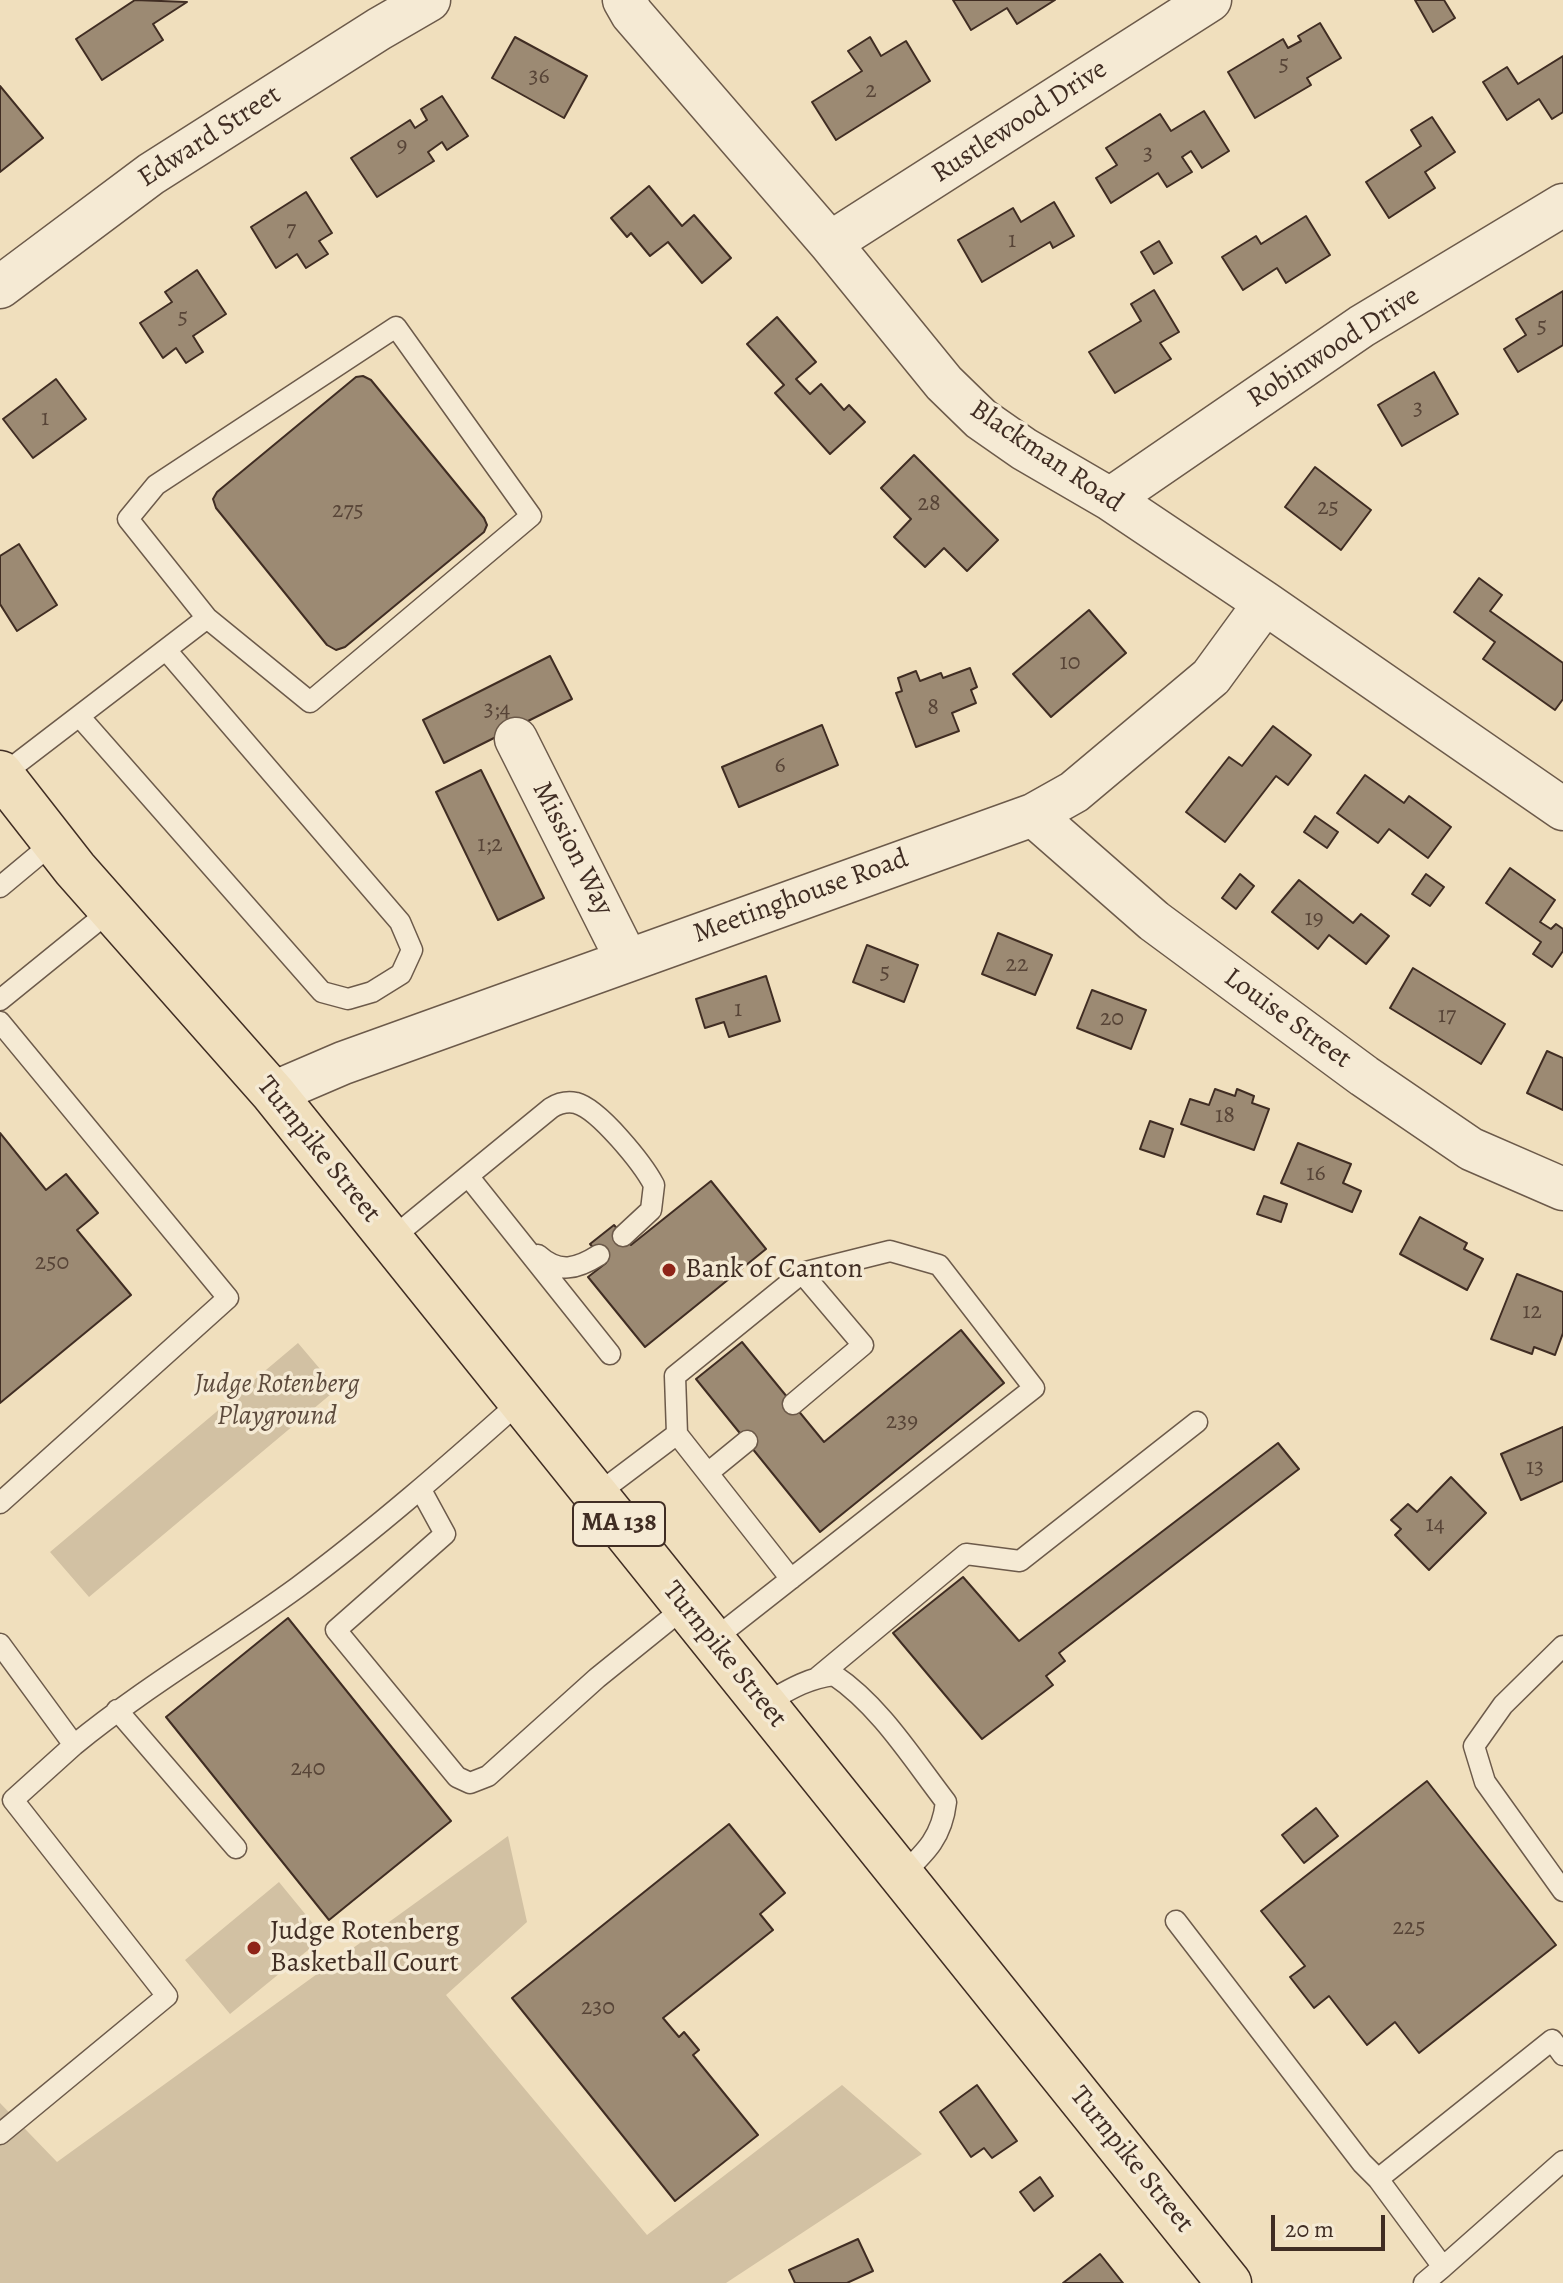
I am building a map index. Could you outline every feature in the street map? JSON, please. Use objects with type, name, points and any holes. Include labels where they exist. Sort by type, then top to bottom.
[{"type":"main road","name":"Turnpike Street","points":[[1,774],[111,910],[273,1093],[1229,2283]]},
{"type":"street","name":"Edward Street","points":[[0,287],[151,174],[365,37],[429,0]]},
{"type":"street","name":"Blackman Road","points":[[624,0],[632,14],[830,243],[944,383],[981,419],[1024,449],[1110,499],[1563,809]]},
{"type":"street","name":"Rustlewood Drive","points":[[830,243],[1210,0]]},
{"type":"street","name":"Robinwood Drive","points":[[1110,499],[1362,326],[1563,205]]},
{"type":"street","name":"Meetinghouse Road","points":[[273,1093],[343,1063],[1033,815],[1074,792],[1211,677],[1265,603]]},
{"type":"street","name":"Mission Way","points":[[516,739],[627,960]]},
{"type":"street","name":"Louise Street","points":[[1033,815],[1154,921],[1364,1076],[1471,1149],[1563,1189]]},
{"type":"lane","points":[[396,327],[531,516],[310,702],[207,618],[128,519],[156,485],[396,327]]},
{"type":"lane","points":[[1,774],[207,618]]},
{"type":"lane","points":[[79,716],[322,992],[348,999],[372,992],[401,974],[412,950],[400,922],[166,650]]},
{"type":"lane","points":[[0,887],[54,842]]},
{"type":"lane","points":[[0,1000],[111,910]]},
{"type":"lane","points":[[0,1022],[228,1298],[0,1503]]},
{"type":"lane","points":[[391,1239],[562,1102],[576,1103],[592,1111],[654,1185],[651,1210],[623,1236]]},
{"type":"lane","points":[[468,1176],[610,1354]]},
{"type":"lane","points":[[508,1226],[545,1261],[559,1268],[577,1267],[599,1255]]},
{"type":"lane","points":[[713,1640],[791,1579],[1034,1388],[939,1265],[890,1251],[802,1273],[675,1376],[677,1434],[791,1579]]},
{"type":"lane","points":[[793,1404],[863,1345],[802,1273]]},
{"type":"lane","points":[[0,2134],[167,1996],[13,1800],[117,1710],[297,1588],[421,1490],[522,1400]]},
{"type":"lane","points":[[818,1677],[966,1554],[1020,1561],[1197,1422]]},
{"type":"lane","points":[[596,1495],[677,1434]]},
{"type":"lane","points":[[709,1472],[747,1441]]},
{"type":"lane","points":[[421,1490],[445,1534],[336,1630],[457,1777],[470,1783],[488,1776],[597,1678],[685,1607]]},
{"type":"lane","points":[[0,1644],[74,1745]]},
{"type":"lane","points":[[1563,1646],[1503,1705],[1474,1746],[1485,1782],[1563,1891]]},
{"type":"lane","points":[[764,1704],[795,1686],[818,1677],[834,1675],[850,1685],[894,1733],[946,1802],[943,1825],[925,1852],[902,1875]]},
{"type":"lane","points":[[117,1710],[236,1848]]},
{"type":"lane","points":[[1176,1921],[1443,2267]]},
{"type":"lane","points":[[1378,2179],[1559,2041]]},
{"type":"lane","points":[[1424,2283],[1563,2161]]},
{"type":"green space","name":"Judge Rotenberg Playground","points":[[298,1343],[337,1389],[89,1597],[50,1552]]},
{"type":"green space","points":[[508,1836],[527,1922],[446,1995],[647,2235],[842,2085],[922,2154],[726,2283],[0,2283],[0,2103],[57,2162]]},
{"type":"green space","name":"Judge Rotenberg Basketball Court","points":[[279,1882],[324,1937],[230,2014],[185,1960]]},
{"type":"building","points":[[135,0],[187,2],[153,24],[163,40],[102,80],[76,39]]},
{"type":"building","points":[[953,0],[1055,0],[1017,24],[1007,8],[971,30]]},
{"type":"building","points":[[1415,0],[1444,0],[1455,18],[1433,32]]},
{"type":"building","points":[[1320,23],[1341,58],[1307,78],[1311,85],[1255,118],[1228,72],[1283,39],[1288,48],[1301,41],[1298,36]]},
{"type":"building","points":[[515,37],[587,76],[564,118],[492,78]]},
{"type":"building","points":[[870,37],[881,56],[906,41],[930,81],[836,140],[812,102],[862,71],[848,51]]},
{"type":"building","points":[[1563,56],[1563,112],[1552,119],[1539,99],[1507,120],[1483,82],[1507,67],[1518,84]]},
{"type":"building","points":[[0,86],[43,138],[0,172]]},
{"type":"building","points":[[442,96],[468,136],[447,150],[442,142],[428,152],[434,161],[377,197],[351,158],[410,120],[415,128],[427,120],[421,109]]},
{"type":"building","points":[[1204,111],[1229,151],[1202,168],[1191,151],[1182,157],[1192,172],[1167,187],[1158,173],[1111,203],[1096,178],[1117,165],[1106,148],[1160,114],[1171,131]]},
{"type":"building","points":[[1432,117],[1455,152],[1425,172],[1435,188],[1389,218],[1366,182],[1421,146],[1411,130]]},
{"type":"building","points":[[649,186],[682,226],[694,215],[731,258],[702,283],[668,242],[650,256],[631,233],[627,237],[611,218]]},
{"type":"building","points":[[306,192],[332,233],[319,241],[328,254],[306,268],[297,254],[276,268],[251,227]]},
{"type":"building","points":[[1054,202],[1074,236],[1053,248],[1050,242],[982,282],[958,240],[1013,208],[1021,222]]},
{"type":"building","points":[[1306,216],[1330,255],[1286,283],[1277,268],[1243,290],[1222,257],[1256,236],[1261,244]]},
{"type":"building","points":[[1159,241],[1172,263],[1154,274],[1141,252]]},
{"type":"building","points":[[197,270],[226,314],[193,336],[203,352],[186,363],[176,348],[163,358],[140,323],[172,302],[165,292]]},
{"type":"building","points":[[1154,290],[1179,332],[1160,343],[1171,359],[1115,393],[1089,352],[1141,321],[1131,304]]},
{"type":"building","points":[[1563,291],[1563,345],[1518,372],[1504,349],[1526,335],[1516,319]]},
{"type":"building","points":[[777,317],[816,362],[796,379],[810,394],[821,384],[844,410],[849,405],[865,422],[830,454],[775,393],[784,385],[747,344]]},
{"type":"building","points":[[1434,372],[1458,414],[1402,446],[1378,405]]},
{"type":"building","points":[[356,377],[371,380],[487,525],[484,532],[345,647],[336,650],[327,645],[216,508],[213,499],[217,492]]},
{"type":"building","points":[[56,379],[86,419],[33,458],[3,419]]},
{"type":"building","points":[[914,455],[998,540],[967,571],[944,548],[925,567],[894,537],[911,519],[881,488]]},
{"type":"building","points":[[1315,467],[1371,510],[1341,550],[1285,507]]},
{"type":"building","points":[[19,544],[57,605],[17,631],[0,604],[0,556]]},
{"type":"building","points":[[1479,578],[1502,595],[1490,611],[1563,663],[1563,699],[1555,710],[1483,659],[1495,642],[1454,612]]},
{"type":"building","points":[[1089,610],[1126,653],[1051,717],[1013,674]]},
{"type":"building","points":[[550,656],[572,699],[444,763],[423,720]]},
{"type":"building","points":[[970,668],[977,687],[971,690],[976,703],[952,713],[959,731],[916,747],[896,693],[902,691],[898,678],[916,671],[920,681],[941,673],[943,678]]},
{"type":"building","points":[[822,725],[838,765],[739,807],[722,767]]},
{"type":"building","points":[[1273,726],[1311,755],[1288,785],[1276,776],[1225,842],[1186,812],[1229,757],[1242,766]]},
{"type":"building","points":[[481,770],[544,898],[498,920],[436,792]]},
{"type":"building","points":[[1365,775],[1404,803],[1409,796],[1451,827],[1428,858],[1389,829],[1378,843],[1337,813]]},
{"type":"building","points":[[1315,816],[1338,832],[1327,848],[1304,832]]},
{"type":"building","points":[[1510,868],[1555,900],[1540,922],[1551,929],[1556,924],[1563,929],[1563,951],[1552,967],[1533,954],[1541,942],[1486,903]]},
{"type":"building","points":[[1240,874],[1254,886],[1236,909],[1222,898]]},
{"type":"building","points":[[1426,874],[1444,887],[1430,906],[1412,894]]},
{"type":"building","points":[[1299,880],[1353,923],[1361,914],[1389,936],[1366,964],[1329,935],[1318,949],[1272,912]]},
{"type":"building","points":[[998,933],[1052,955],[1035,995],[982,974]]},
{"type":"building","points":[[867,945],[918,965],[904,1002],[853,982]]},
{"type":"building","points":[[1413,968],[1505,1024],[1481,1064],[1390,1008]]},
{"type":"building","points":[[766,976],[780,1021],[729,1037],[724,1022],[705,1028],[696,999]]},
{"type":"building","points":[[1092,990],[1146,1010],[1131,1049],[1077,1028]]},
{"type":"building","points":[[1547,1051],[1563,1058],[1563,1110],[1527,1093]]},
{"type":"building","points":[[1215,1089],[1235,1096],[1237,1089],[1254,1096],[1252,1103],[1269,1109],[1254,1150],[1181,1124],[1190,1099],[1209,1105]]},
{"type":"building","points":[[1150,1121],[1173,1129],[1164,1157],[1140,1149]]},
{"type":"building","points":[[0,1133],[46,1190],[66,1174],[98,1213],[77,1230],[131,1295],[0,1403]]},
{"type":"building","points":[[1298,1143],[1351,1164],[1343,1183],[1361,1191],[1352,1212],[1281,1183]]},
{"type":"building","name":"Bank of Canton","points":[[711,1181],[766,1249],[645,1347],[588,1277],[606,1263],[590,1244],[614,1225],[631,1245]]},
{"type":"building","points":[[1264,1196],[1287,1204],[1281,1222],[1257,1214]]},
{"type":"building","points":[[1420,1217],[1467,1243],[1464,1249],[1483,1259],[1467,1290],[1400,1254]]},
{"type":"building","points":[[1517,1274],[1563,1292],[1563,1333],[1555,1355],[1534,1347],[1532,1354],[1491,1339]]},
{"type":"building","points":[[961,1330],[1004,1383],[820,1532],[696,1379],[742,1342],[824,1442]]},
{"type":"building","points":[[1563,1427],[1563,1481],[1521,1500],[1501,1454]]},
{"type":"building","points":[[1278,1443],[1299,1469],[1059,1653],[1065,1661],[1046,1676],[1053,1685],[982,1739],[893,1633],[963,1577],[1019,1641]]},
{"type":"building","points":[[1451,1477],[1486,1513],[1429,1570],[1395,1535],[1401,1529],[1391,1520],[1408,1504],[1417,1512]]},
{"type":"building","points":[[288,1618],[451,1821],[329,1920],[166,1717]]},
{"type":"building","points":[[1427,1781],[1556,1945],[1419,2053],[1395,2022],[1367,2045],[1329,1996],[1314,2008],[1290,1977],[1305,1966],[1261,1911]]},
{"type":"building","points":[[1316,1808],[1338,1836],[1304,1863],[1282,1835]]},
{"type":"building","points":[[729,1824],[785,1893],[760,1914],[773,1930],[663,2018],[679,2037],[684,2032],[699,2050],[693,2055],[758,2135],[675,2201],[512,1998]]},
{"type":"building","points":[[977,2085],[1017,2141],[992,2158],[984,2148],[971,2157],[940,2112]]},
{"type":"building","points":[[1040,2177],[1053,2196],[1034,2211],[1020,2192]]},
{"type":"building","points":[[858,2239],[873,2271],[847,2283],[795,2283],[789,2270]]},
{"type":"building","points":[[1100,2254],[1123,2283],[1063,2283]]},
{"type":"place","name":"Bank of Canton","points":[[669,1270]]},
{"type":"place","name":"Judge Rotenberg Basketball Court","points":[[254,1948]]}]
